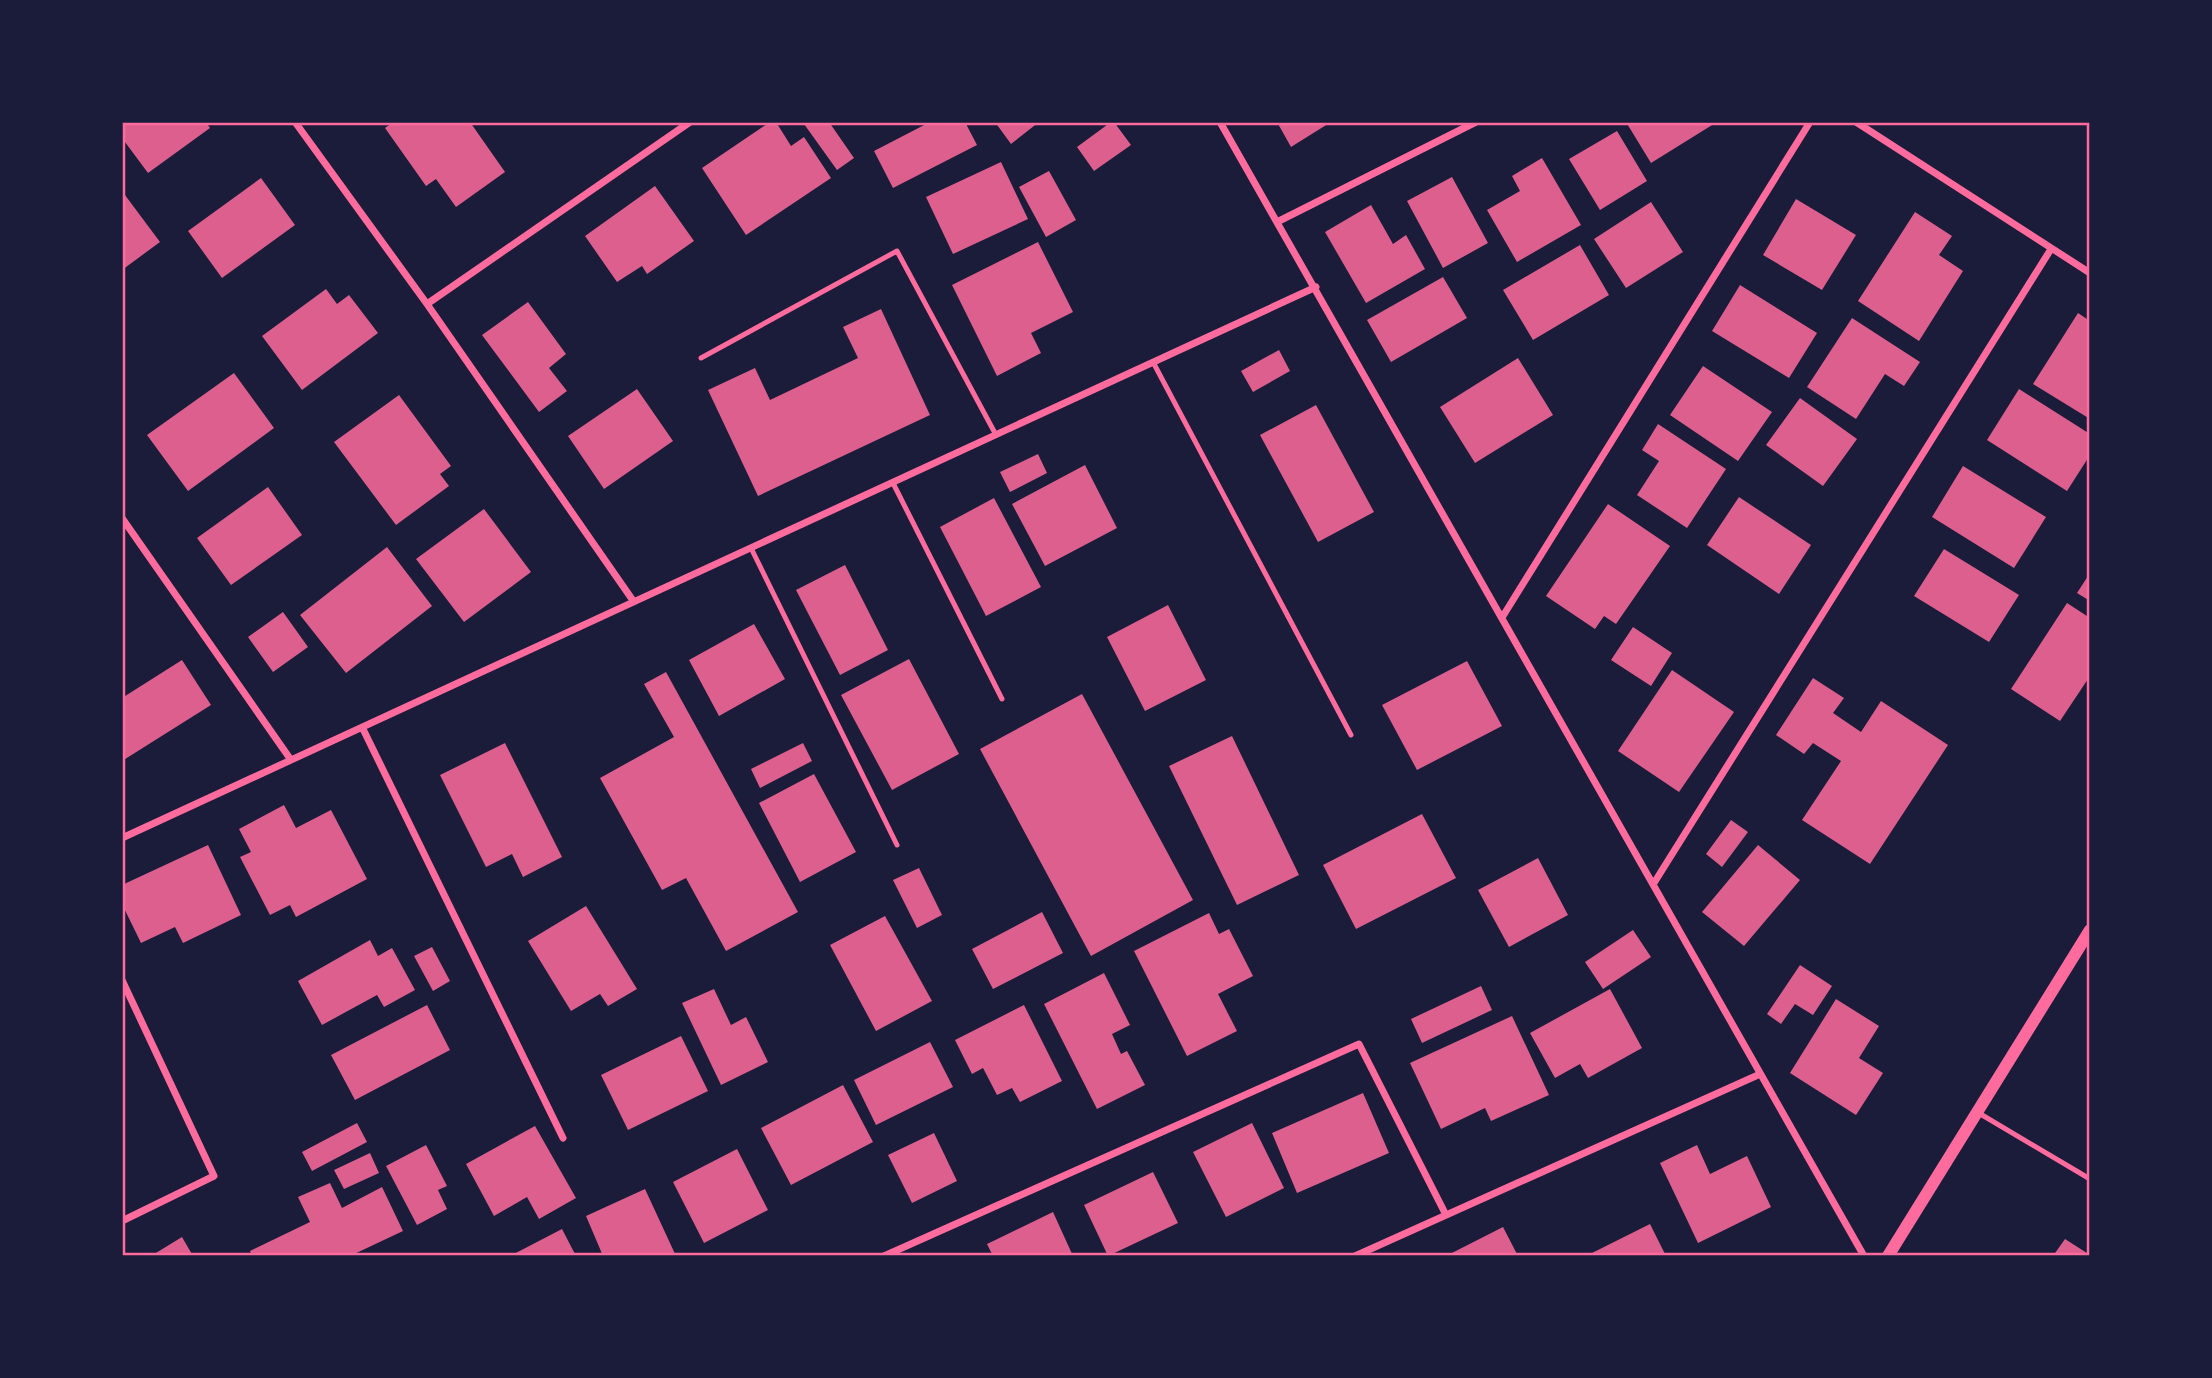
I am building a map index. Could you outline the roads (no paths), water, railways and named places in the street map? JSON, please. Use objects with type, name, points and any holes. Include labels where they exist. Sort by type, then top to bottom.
[{"type":"street","points":[[295,122],[427,304],[634,602]]},
{"type":"street","points":[[427,304],[690,122]]},
{"type":"street","points":[[1220,122],[1503,615],[1654,883],[1758,1075],[1864,1255]]},
{"type":"street","points":[[1279,222],[1476,122]]},
{"type":"street","points":[[1503,615],[1810,122]]},
{"type":"street","points":[[1856,122],[2090,273]]},
{"type":"street","points":[[1654,883],[2051,248]]},
{"type":"street","points":[[122,838],[1316,287]]},
{"type":"street","points":[[122,518],[292,760]]},
{"type":"street","points":[[363,729],[563,1138]]},
{"type":"street","points":[[1888,1255],[2090,930]]},
{"type":"street","points":[[122,980],[214,1176],[122,1221]]},
{"type":"street","points":[[884,1255],[1359,1044],[1446,1215]]},
{"type":"street","points":[[1355,1255],[1758,1075]]},
{"type":"lane","points":[[701,358],[897,251],[996,435]]},
{"type":"lane","points":[[1153,362],[1351,736]]},
{"type":"lane","points":[[893,483],[1002,699]]},
{"type":"lane","points":[[751,548],[897,845]]},
{"type":"lane","points":[[1977,1112],[2090,1179]]}]
